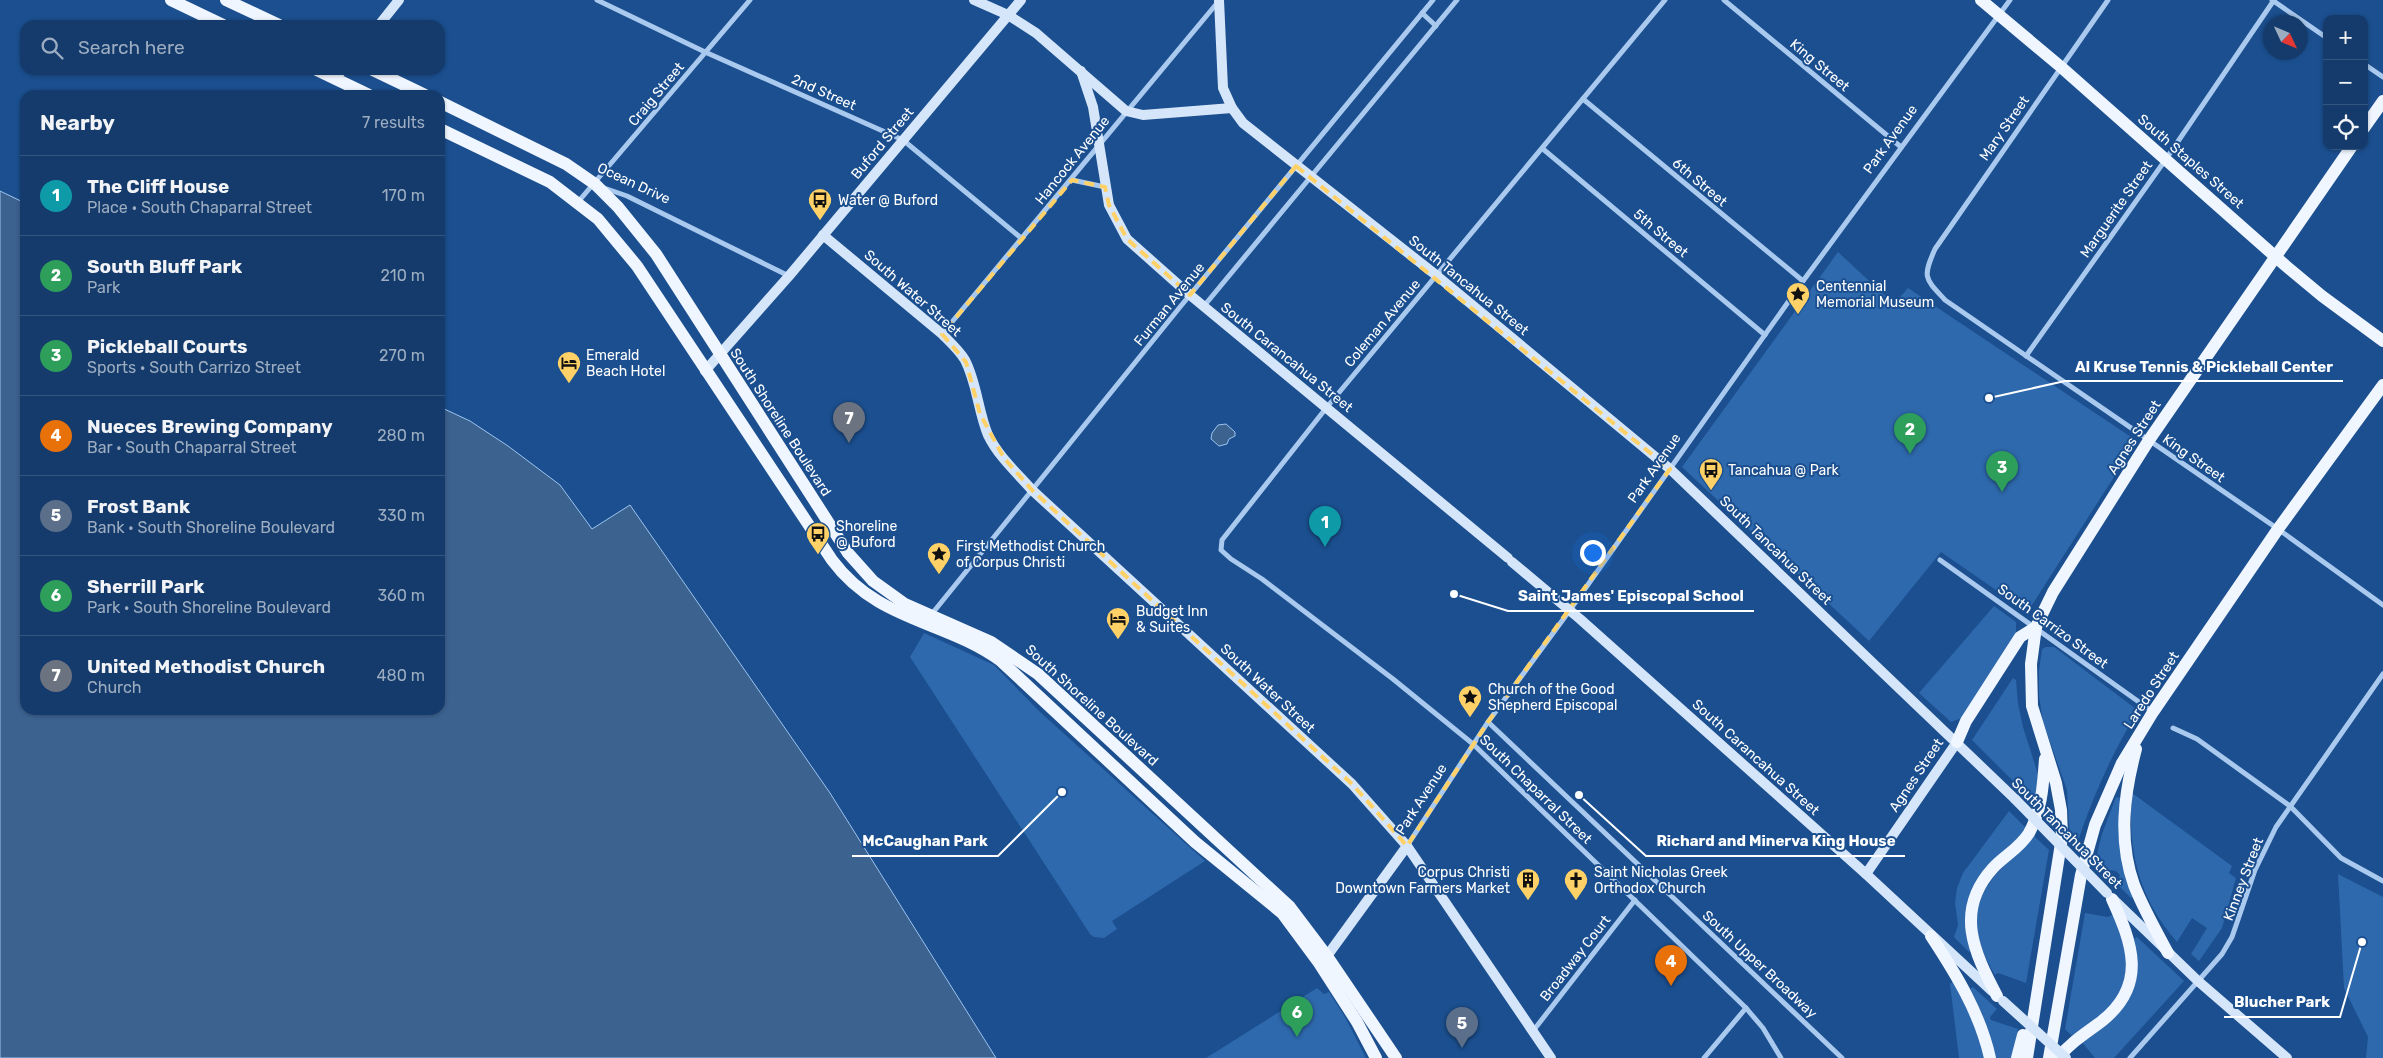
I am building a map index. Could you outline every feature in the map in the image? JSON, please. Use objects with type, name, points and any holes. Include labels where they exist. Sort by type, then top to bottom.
[{"type":"main road","points":[[171,0],[213,20]]},
{"type":"main road","points":[[226,0],[268,20]]},
{"type":"main road","points":[[383,20],[399,0]]},
{"type":"main road","points":[[974,0],[1008,15],[1036,33],[1126,111],[1143,115],[1232,108]]},
{"type":"main road","name":"Buford Street","points":[[705,371],[789,276],[1021,0]]},
{"type":"main road","name":"South Tancahua Street","points":[[1219,0],[1223,88],[1232,108],[1243,123],[1436,276],[1670,469],[1957,742],[2168,953],[2287,1058]]},
{"type":"main road","name":"South Staples Street","points":[[1981,0],[2061,67],[2275,257],[2322,296],[2383,341]]},
{"type":"main road","name":"South Carancahua Street","points":[[1081,71],[1094,107],[1098,145],[1109,206],[1127,239],[1190,295],[1570,610],[1866,874],[1931,936],[2066,1058]]},
{"type":"main road","points":[[339,75],[362,90]]},
{"type":"main road","points":[[383,75],[415,90]]},
{"type":"main road","points":[[2368,122],[2383,101]]},
{"type":"main road","name":"Ocean Drive","points":[[445,104],[566,164],[594,184]]},
{"type":"main road","points":[[445,130],[543,178],[578,202]]},
{"type":"main road","name":"Agnes Street","points":[[2036,627],[2053,592],[2149,440],[2349,150]]},
{"type":"main road","name":"South Shoreline Boulevard","points":[[594,184],[642,236],[848,553],[873,580],[905,604],[928,620],[1001,661],[1195,842],[1282,913],[1323,959],[1396,1058]]},
{"type":"main road","name":"South Shoreline Boulevard","points":[[578,202],[598,219],[637,266],[705,371],[838,567],[851,582],[883,605],[991,642],[1038,674],[1276,893],[1302,922],[1376,1058]]},
{"type":"main road","name":"South Water Street","points":[[823,235],[942,334],[966,362],[980,414],[989,437],[1004,458],[1032,490],[1352,784],[1407,846],[1551,1058]]},
{"type":"main road","name":"Laredo Street","points":[[2049,1058],[2086,855],[2107,796],[2153,712],[2278,529],[2383,385]]},
{"type":"main road","points":[[1957,742],[1966,721],[2020,637],[2036,627]]},
{"type":"main road","points":[[2026,1058],[2062,837],[2061,810],[2056,783],[2045,754],[2032,706],[2030,684],[2036,627]]},
{"type":"main road","points":[[2140,733],[2126,793],[2124,812],[2126,851],[2134,884],[2168,953]]},
{"type":"main road","name":"Agnes Street","points":[[1866,874],[1957,742]]},
{"type":"main road","points":[[2000,998],[1974,947],[1971,932],[1971,913],[1982,882],[1993,868],[2028,836],[2036,820],[2042,798],[2045,754]]},
{"type":"main road","name":"Park Avenue","points":[[1323,959],[1407,846]]},
{"type":"main road","points":[[2058,1058],[2071,1043],[2112,1010],[2128,986],[2131,972],[2130,942],[2110,896]]},
{"type":"main road","points":[[1931,936],[1951,966],[1973,1008],[1990,1058]]},
{"type":"main road","points":[[2017,1058],[2041,972]]},
{"type":"street","name":"2nd Street","points":[[596,0],[705,52],[903,140],[1021,238]]},
{"type":"street","name":"Craig Street","points":[[578,202],[750,0]]},
{"type":"street","name":"Hancock Avenue","points":[[942,334],[1021,238],[1072,180],[1098,145],[1219,0]]},
{"type":"street","name":"Furman Avenue","points":[[928,620],[1190,295],[1433,0]]},
{"type":"street","name":"Furman Avenue","points":[[1204,306],[1457,0]]},
{"type":"street","name":"Coleman Avenue","points":[[1221,550],[1222,540],[1327,407],[1665,0]]},
{"type":"street","name":"King Street","points":[[1724,0],[1901,147]]},
{"type":"street","name":"Park Avenue","points":[[1407,846],[1488,722],[1803,282],[2010,0]]},
{"type":"street","name":"Mary Street","points":[[1926,272],[1934,250],[2108,0]]},
{"type":"street","points":[[2273,0],[2323,35]]},
{"type":"street","name":"Marguerite Street","points":[[2026,356],[2166,159],[2273,0]]},
{"type":"street","points":[[1422,13],[1436,26]]},
{"type":"street","points":[[2368,67],[2383,77]]},
{"type":"street","name":"6th Street","points":[[1583,99],[1803,282]]},
{"type":"street","name":"5th Street","points":[[1543,149],[1765,335]]},
{"type":"street","points":[[1072,180],[1105,187]]},
{"type":"street","name":"Ocean Drive","points":[[594,184],[627,196],[789,276]]},
{"type":"street","name":"King Street","points":[[1926,272],[1928,281],[1945,300],[2278,529],[2383,605]]},
{"type":"street","name":"South Chaparral Street","points":[[1221,550],[1385,673],[1473,744],[1746,1008],[1763,1028],[1781,1058]]},
{"type":"street","name":"South Carrizo Street","points":[[1940,560],[2153,712]]},
{"type":"street","name":"Kinney Street","points":[[2130,1058],[2222,954],[2232,937],[2264,849],[2290,806],[2383,674]]},
{"type":"street","name":"South Upper Broadway","points":[[1488,722],[1842,1058]]},
{"type":"street","points":[[2172,728],[2197,740],[2290,806],[2341,858],[2383,881]]},
{"type":"street","name":"Broadway Court","points":[[1533,1031],[1636,900]]},
{"type":"street","points":[[1704,1058],[1746,1008]]},
{"type":"highlighted area","points":[[1296,166],[1670,469],[1488,722],[1407,846],[1352,784],[1032,490],[1004,458],[980,414],[966,362],[942,334],[1072,180],[1105,187],[1109,205],[1127,239],[1190,295]]},
{"type":"shaded area","points":[[0,191],[20,201],[20,715],[445,715],[445,409],[470,421],[508,446],[560,485],[592,529],[630,505],[830,793],[996,1058],[0,1058]]},
{"type":"shaded area","points":[[1838,252],[1894,304],[1908,288],[2137,441],[2030,608],[2022,608],[1941,552],[1869,641],[1682,467]]},
{"type":"shaded area","points":[[1226,424],[1235,432],[1235,436],[1229,439],[1227,444],[1219,446],[1211,439],[1212,433],[1218,425]]},
{"type":"shaded area","points":[[1994,606],[2016,622],[2016,633],[1962,718],[1951,722],[1919,693]]},
{"type":"shaded area","points":[[924,633],[994,665],[1040,712],[1205,861],[1112,921],[1117,929],[1104,938],[1094,937],[1090,934],[910,657]]},
{"type":"shaded area","points":[[2054,647],[2136,709],[2133,713],[2135,716],[2102,779],[2077,844],[2070,838],[2067,790],[2043,722],[2039,696],[2039,670],[2042,649]]},
{"type":"shaded area","points":[[2013,678],[2016,680],[2023,727],[2038,774],[2037,805],[1972,740]]},
{"type":"shaded area","points":[[2132,793],[2232,866],[2229,873],[2236,878],[2222,928],[2199,961],[2191,954],[2207,928],[2192,918],[2177,942],[2164,926],[2145,891],[2134,853],[2131,814]]},
{"type":"shaded area","points":[[2116,797],[2121,798],[2121,835],[2134,897],[2131,898],[2117,884],[2120,875],[2116,871],[2103,869],[2095,862],[2102,834]]},
{"type":"shaded area","points":[[2009,811],[2028,830],[1982,876],[1971,950],[1969,952],[1954,937],[1958,925],[1955,903],[1957,888],[1963,873]]},
{"type":"shaded area","points":[[2034,836],[2049,850],[2026,983],[1998,973],[1995,975],[1983,952],[1977,932],[1977,914],[1990,882],[2002,867]]},
{"type":"shaded area","points":[[2338,874],[2383,897],[2383,1058],[2366,1058],[2368,1037],[2344,988]]},
{"type":"shaded area","points":[[2085,913],[2108,917],[2112,915],[2118,922],[2128,963],[2122,989],[2109,1009],[2072,1036],[2065,1029]]},
{"type":"shaded area","points":[[2137,937],[2184,981],[2114,1058],[2095,1058],[2081,1041],[2098,1030],[2137,966],[2134,939]]},
{"type":"shaded area","points":[[1954,981],[1963,995],[1987,1058],[1959,1058],[1950,984]]},
{"type":"shaded area","points":[[1973,987],[1997,1009],[1990,1017],[1991,1020],[2018,1029],[2012,1058],[1996,1058],[1983,1016],[1970,989]]},
{"type":"shaded area","points":[[1317,988],[1324,994],[1329,992],[1345,1017],[1366,1058],[1206,1058]]},
{"type":"place","name":"Water @ Buford","points":[[820,221]]},
{"type":"place","name":"Centennial Memorial Museum","points":[[1798,315]]},
{"type":"place","name":"Emerald Beach Hotel","points":[[569,384]]},
{"type":"place","name":"Al Kruse Tennis & Pickleball Center","points":[[1989,398]]},
{"type":"place","name":"United Methodist Church","points":[[849,443]]},
{"type":"place","name":"South Bluff Park","points":[[1910,454]]},
{"type":"place","name":"Tancahua @ Park","points":[[1711,491]]},
{"type":"place","name":"Pickleball Courts","points":[[2002,492]]},
{"type":"place","name":"The Cliff House","points":[[1325,547]]},
{"type":"place","name":"Shoreline @ Buford","points":[[818,555]]},
{"type":"place","name":"First Methodist Church of Corpus Christi","points":[[939,575]]},
{"type":"place","name":"Saint James' Episcopal School","points":[[1454,594]]},
{"type":"place","name":"Budget Inn & Suites","points":[[1118,640]]},
{"type":"place","name":"Church of the Good Shepherd Episcopal","points":[[1470,718]]},
{"type":"place","name":"McCaughan Park","points":[[1062,792]]},
{"type":"place","name":"Richard and Minerva King House","points":[[1579,795]]},
{"type":"place","name":"Corpus Christi Downtown Farmers Market","points":[[1528,901]]},
{"type":"place","name":"Saint Nicholas Greek Orthodox Church","points":[[1576,901]]},
{"type":"place","name":"Blucher Park","points":[[2362,942]]},
{"type":"place","name":"Nueces Brewing Company","points":[[1671,986]]},
{"type":"place","name":"Sherrill Park","points":[[1297,1037]]},
{"type":"place","name":"Frost Bank","points":[[1462,1048]]}]
